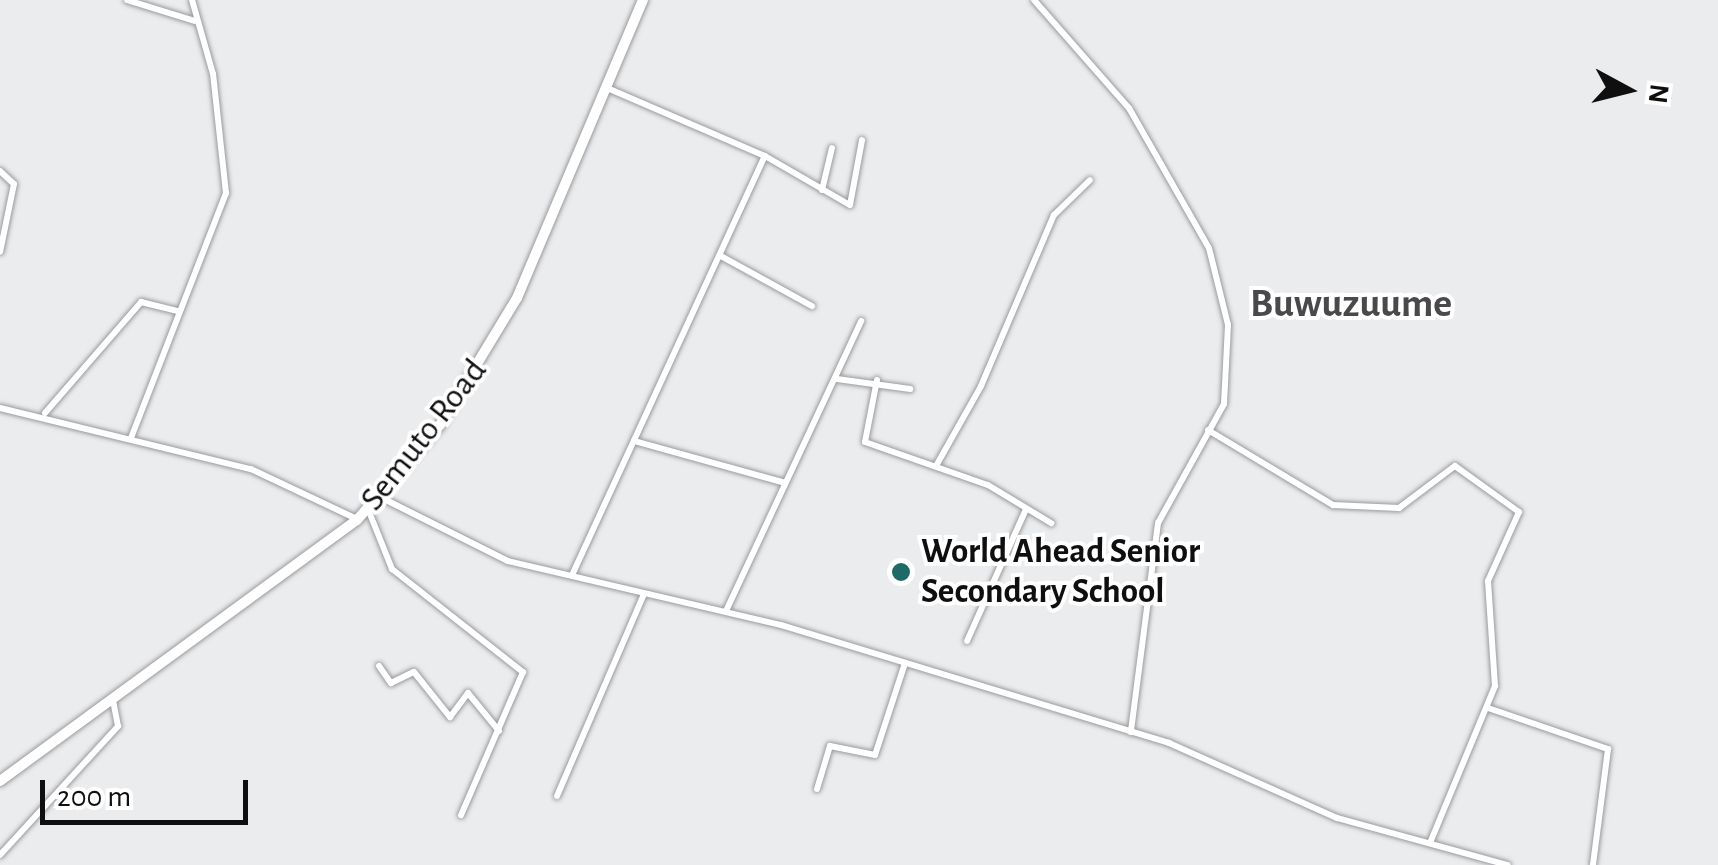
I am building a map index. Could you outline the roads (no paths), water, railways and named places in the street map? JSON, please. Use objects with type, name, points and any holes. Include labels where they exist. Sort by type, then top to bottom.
[{"type":"main road","name":"Semuto Road","points":[[0,781],[357,520],[380,497],[494,346],[643,0]]},
{"type":"street","points":[[127,0],[195,21]]},
{"type":"street","points":[[131,438],[226,193],[213,74],[192,0]]},
{"type":"street","points":[[1034,0],[1129,108],[1216,264],[1232,370],[1208,430],[1158,523],[1131,732]]},
{"type":"street","points":[[607,88],[765,156],[854,204],[862,140]]},
{"type":"street","points":[[822,190],[832,148]]},
{"type":"street","points":[[572,573],[765,156]]},
{"type":"street","points":[[0,171],[14,184],[0,252]]},
{"type":"street","points":[[936,466],[981,386],[1054,214],[1090,180]]},
{"type":"street","points":[[721,256],[812,306]]},
{"type":"street","points":[[44,414],[140,302],[178,311]]},
{"type":"street","points":[[726,611],[862,321]]},
{"type":"street","points":[[836,379],[877,380],[910,389]]},
{"type":"street","points":[[877,380],[865,442],[936,466],[1050,523]]},
{"type":"street","points":[[0,408],[44,414],[252,469],[357,520]]},
{"type":"street","points":[[1208,430],[1333,504],[1399,508],[1455,466],[1519,512],[1488,581],[1495,644],[1488,708],[1430,843]]},
{"type":"street","points":[[634,441],[785,483]]},
{"type":"street","points":[[380,497],[495,556],[726,611],[1131,732],[1319,812],[1504,865]]},
{"type":"street","points":[[368,509],[392,569],[520,667],[499,731],[461,815]]},
{"type":"street","points":[[967,641],[1026,509]]},
{"type":"street","points":[[557,796],[644,594]]},
{"type":"street","points":[[818,788],[830,746],[875,755],[905,663]]},
{"type":"street","points":[[380,666],[390,682],[414,672],[450,717],[468,693],[499,731]]},
{"type":"street","points":[[0,854],[118,726],[113,701]]},
{"type":"street","points":[[1488,708],[1608,749],[1593,865]]},
{"type":"place","name":"World Ahead Senior Secondary School","points":[[901,572]]},
{"type":"district","name":"Buwuzuume","points":[[1351,304]]}]
